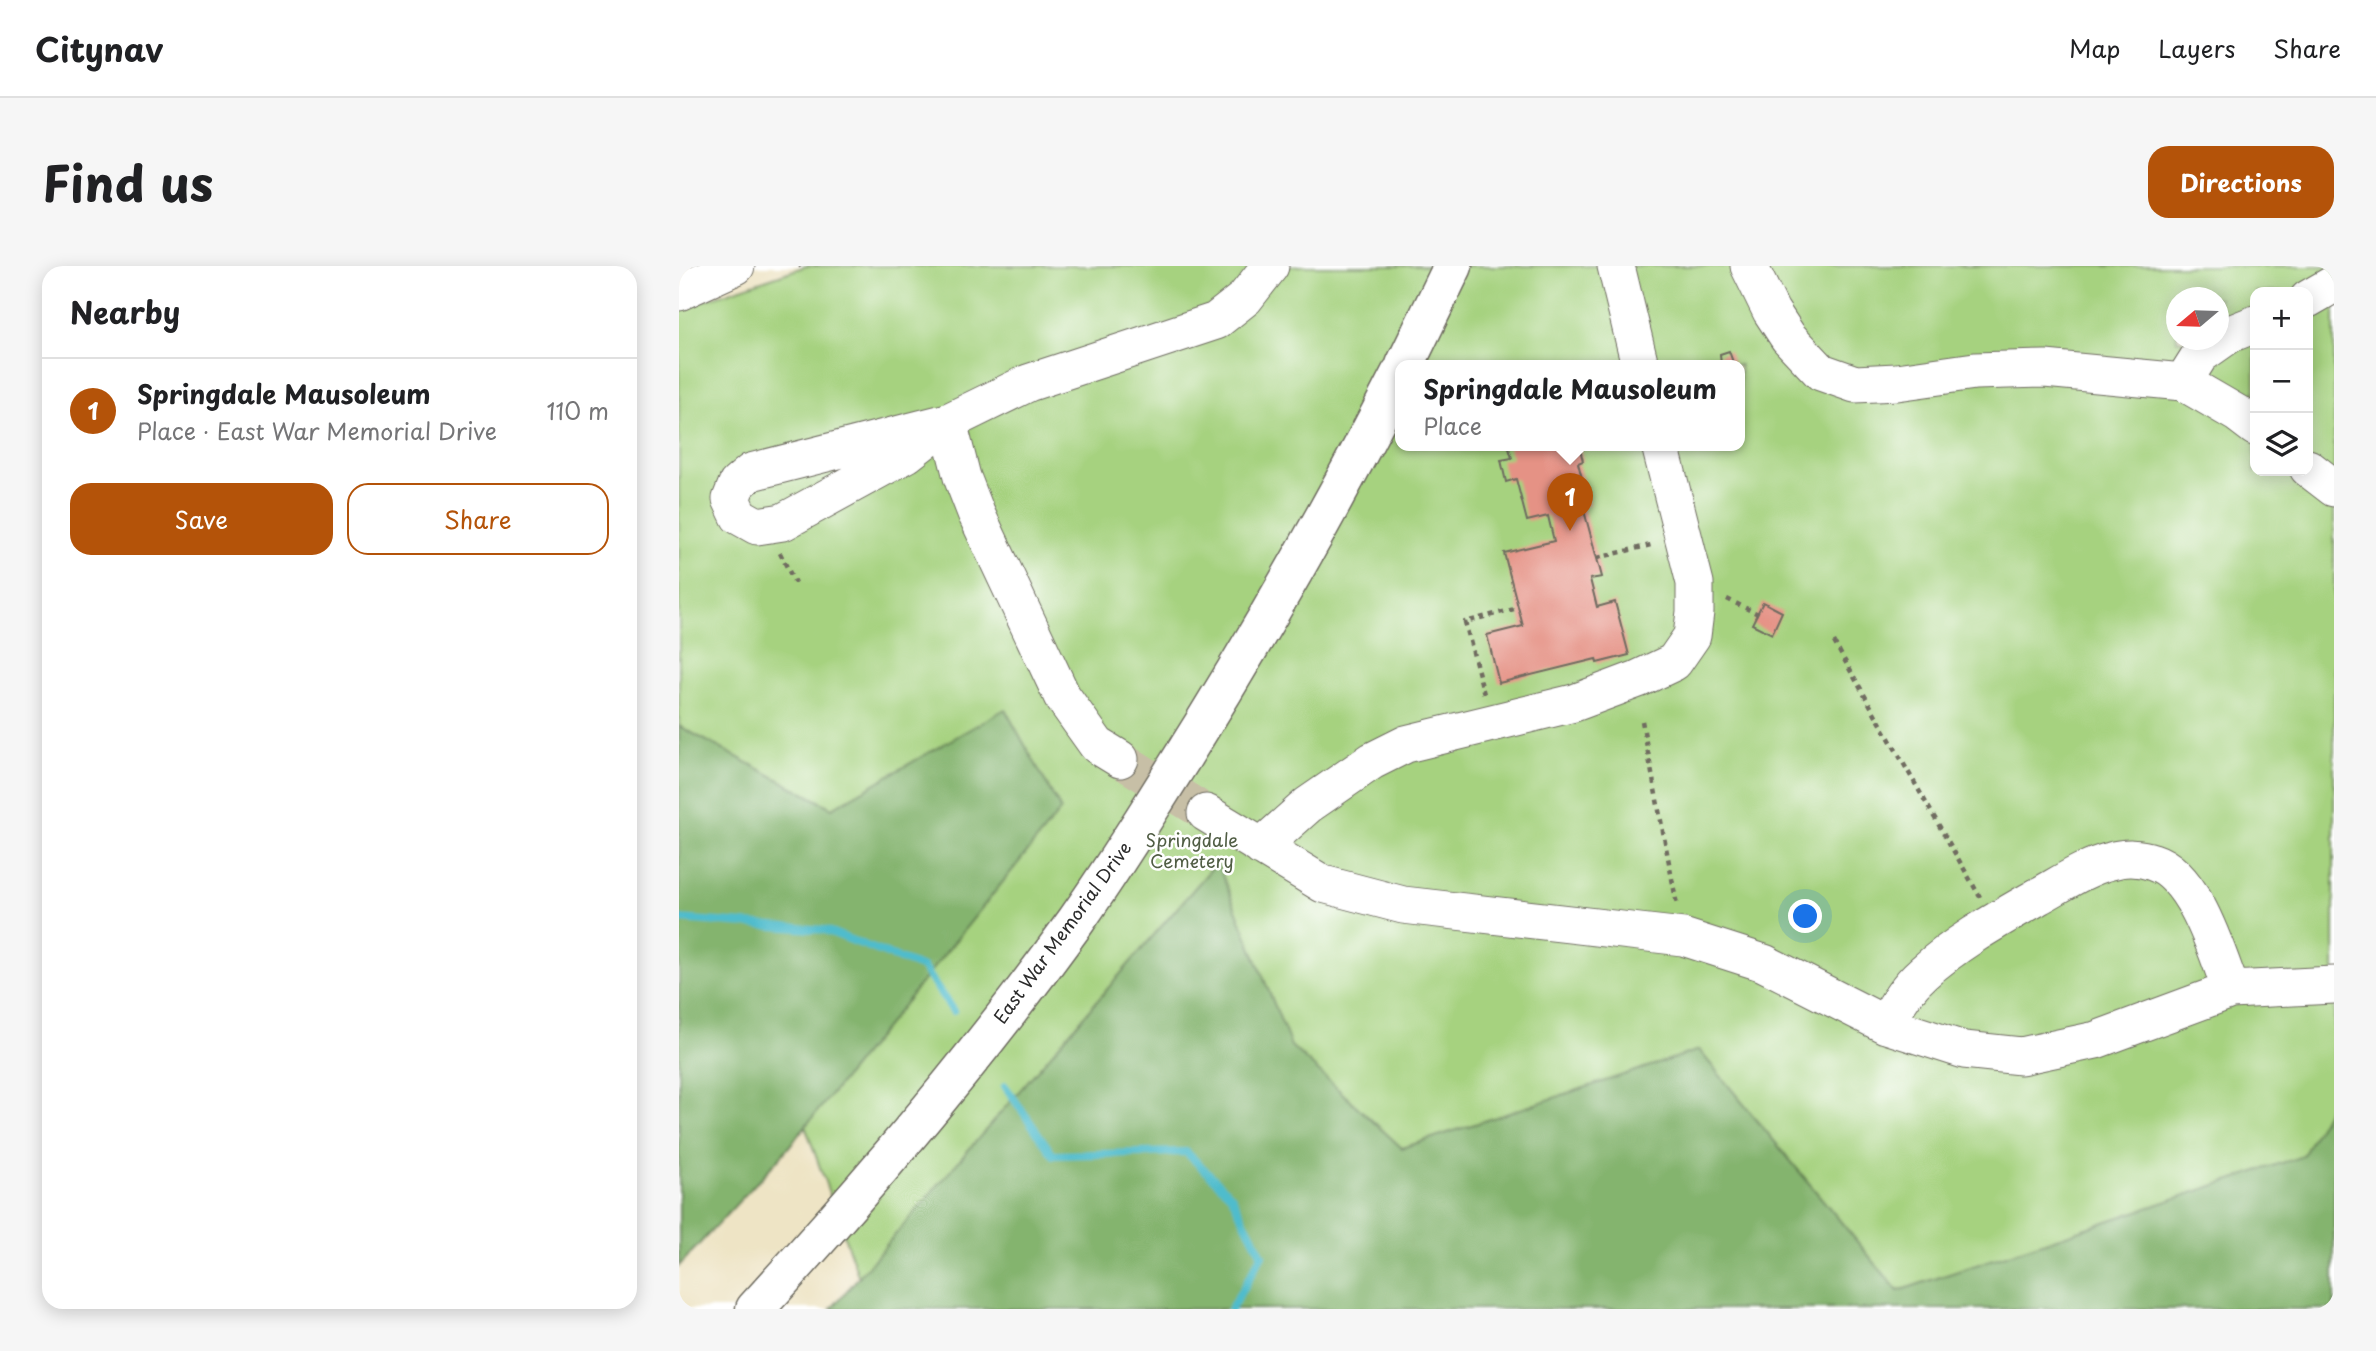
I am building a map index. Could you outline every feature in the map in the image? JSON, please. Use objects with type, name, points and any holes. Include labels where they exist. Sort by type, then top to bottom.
[{"type":"highway","points":[[1407,360],[1453,266]]},
{"type":"highway","name":"East War Memorial Drive","points":[[755,1309],[857,1195],[956,1077],[1092,898],[1186,754],[1285,591],[1395,383]]},
{"type":"lane","points":[[679,292],[736,266]]},
{"type":"lane","points":[[948,422],[907,454],[783,522],[757,526],[739,516],[731,499],[737,484],[751,472],[948,422],[1028,383],[1216,321],[1238,305],[1270,266]]},
{"type":"lane","points":[[1616,266],[1639,360]]},
{"type":"lane","points":[[1749,266],[1788,337],[1821,372],[1855,384],[1897,382],[1975,371],[2045,369],[2183,382],[2250,424]]},
{"type":"lane","points":[[2313,296],[2334,284]]},
{"type":"lane","points":[[2183,382],[2200,355],[2229,334],[2250,326]]},
{"type":"lane","points":[[948,422],[962,477],[976,513],[1062,696],[1097,745],[1120,759]]},
{"type":"lane","points":[[1261,847],[1308,805],[1372,761],[1406,744],[1574,703],[1674,662],[1692,636],[1695,583],[1662,451]]},
{"type":"lane","points":[[2313,472],[2334,488]]},
{"type":"lane","points":[[1206,813],[1323,884],[1403,905],[1683,937],[1764,963],[1887,1025],[1964,1050],[2021,1056],[2096,1040],[2231,990],[2334,985]]},
{"type":"lane","points":[[1887,1025],[1895,1007],[1921,974],[1995,922],[2057,886],[2110,861],[2132,858],[2154,862],[2173,874],[2190,895],[2207,925],[2231,990]]},
{"type":"path","points":[[1597,558],[1654,544]]},
{"type":"path","points":[[778,549],[795,583]]},
{"type":"path","points":[[1487,704],[1465,622],[1518,608]]},
{"type":"path","points":[[1834,642],[1995,922]]},
{"type":"path","points":[[1642,720],[1683,937]]},
{"type":"green space","name":"Springdale Cemetery","points":[[806,266],[2334,266],[2334,1309],[870,1309],[679,769],[679,309]]},
{"type":"green space","points":[[1005,709],[1061,810],[783,1154],[679,1266],[679,726],[832,808]]},
{"type":"green space","points":[[1217,862],[1291,1046],[1402,1148],[1699,1050],[1898,1291],[2303,1156],[2334,1098],[2334,1309],[831,1309]]},
{"type":"building","points":[[1729,351],[1732,360],[1721,360],[1720,354]]},
{"type":"building","points":[[1510,451],[1580,451],[1583,461],[1578,463],[1589,505],[1583,507],[1602,577],[1590,579],[1597,607],[1615,602],[1629,655],[1597,663],[1596,659],[1499,683],[1487,635],[1523,626],[1504,553],[1554,541],[1548,516],[1527,521],[1516,479],[1506,482],[1501,460],[1512,458]]},
{"type":"building","points":[[1763,602],[1782,612],[1772,634],[1752,624]]},
{"type":"waterway","points":[[679,919],[825,930],[923,968],[953,1011]]},
{"type":"waterway","points":[[1005,1086],[1053,1155],[1186,1152],[1231,1195],[1262,1255],[1231,1309]]},
{"type":"tunnel","points":[[1120,759],[1206,813]]},
{"type":"place","name":"Springdale Mausoleum","points":[[1570,531]]}]
